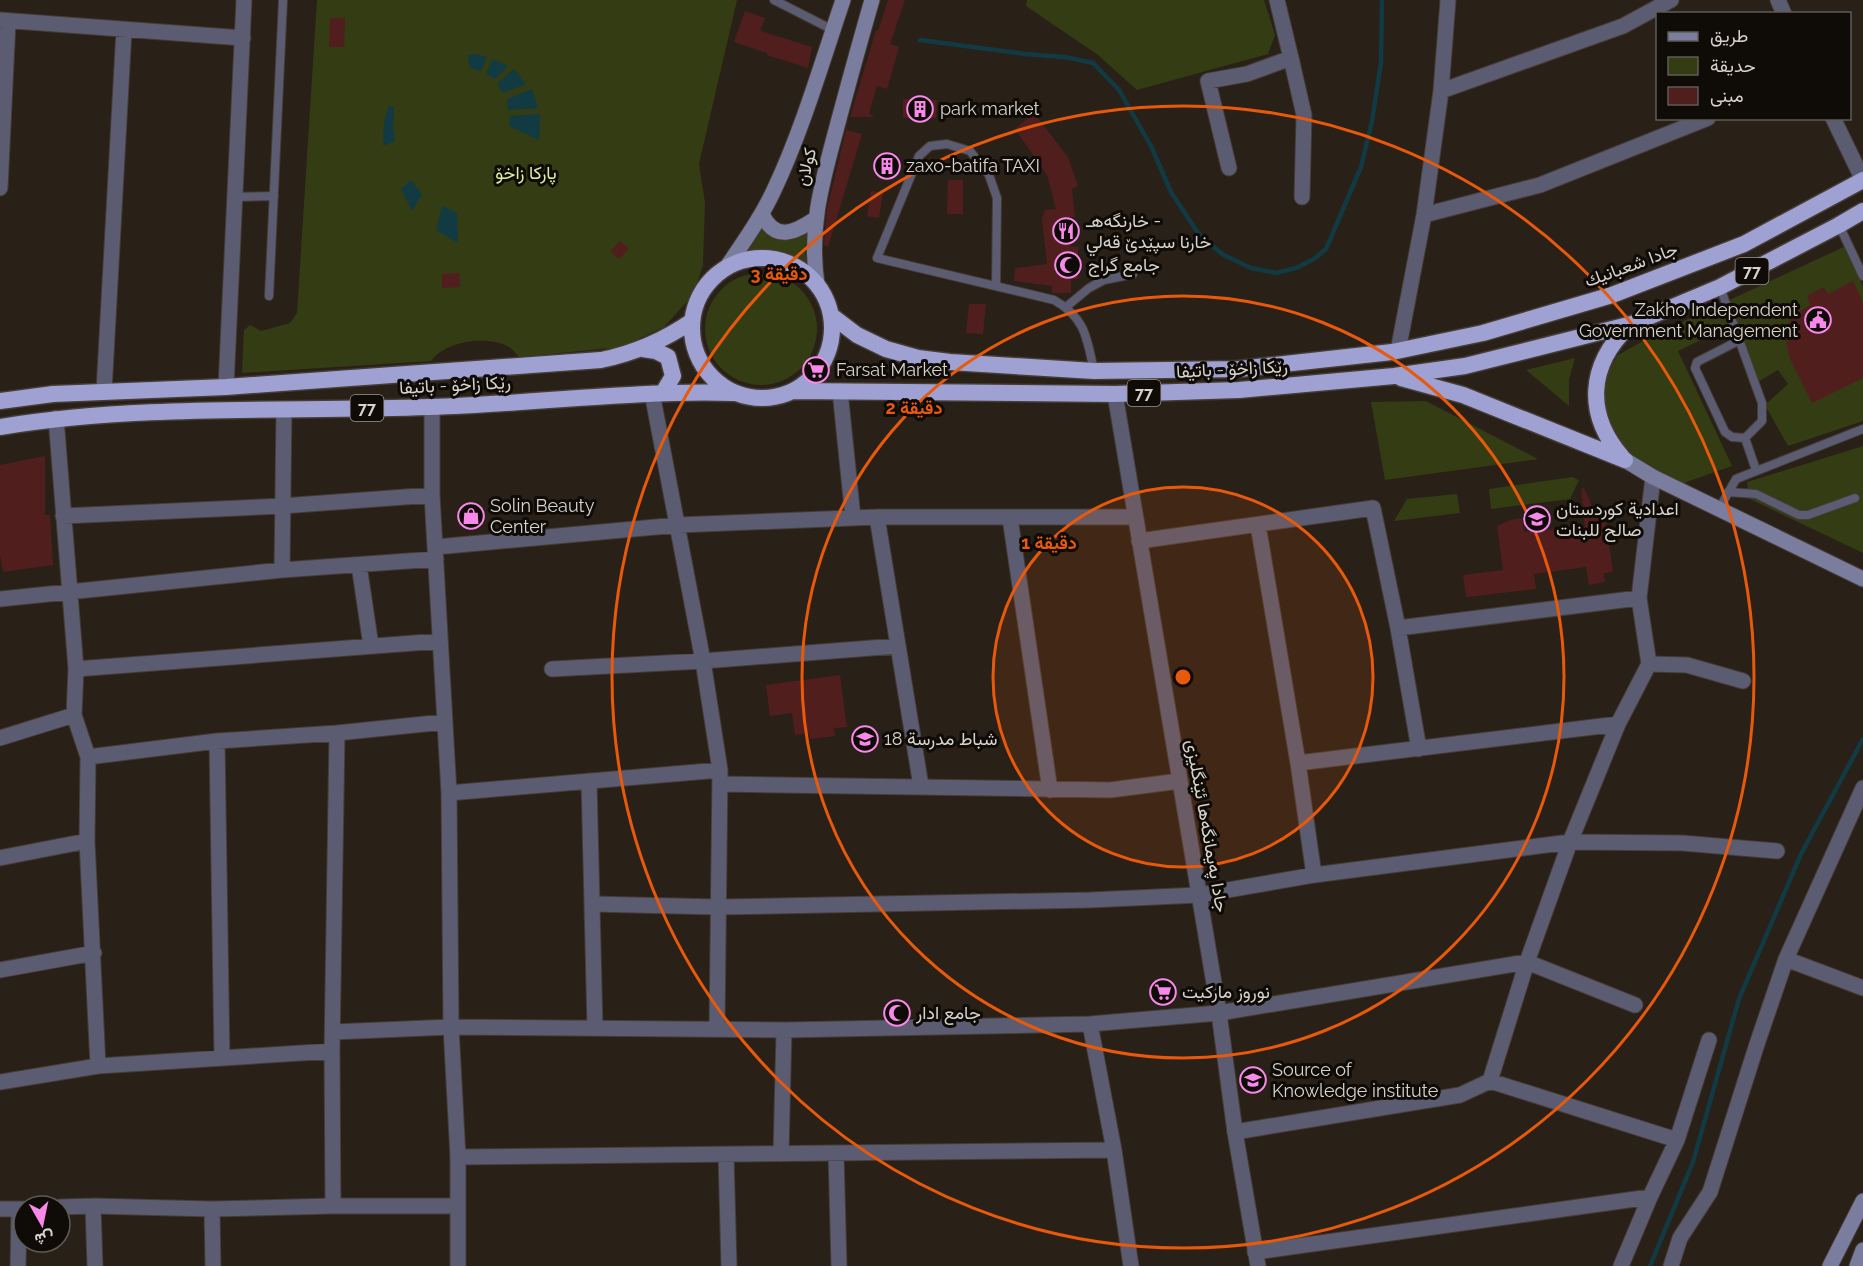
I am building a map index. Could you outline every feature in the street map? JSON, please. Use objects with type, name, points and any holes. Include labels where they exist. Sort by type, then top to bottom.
[{"type":"highway","name":"جادا شعبانيك","points":[[1398,351],[1483,333],[1612,295],[1744,244],[1863,180]]},
{"type":"highway","name":"77","points":[[1634,323],[1720,287],[1863,211]]},
{"type":"highway","points":[[765,258],[784,262],[802,270],[817,284],[832,316],[832,334],[829,352],[821,367],[809,381],[794,391],[774,398],[754,398],[734,393],[715,381],[701,363],[693,343],[692,321],[698,300],[709,282],[726,268],[745,260],[765,258]]},
{"type":"highway","name":"رێکا زاخۆ - باتیفا","points":[[832,316],[867,340],[886,349],[918,358],[1094,371],[1239,369],[1398,351]]},
{"type":"highway","name":"رێکا زاخۆ - باتیفا","points":[[0,400],[53,394],[226,387],[601,360],[643,349],[692,321]]},
{"type":"highway","name":"رێکا زاخۆ - باتیفا","points":[[794,391],[1114,394],[1239,390],[1394,376],[1491,361],[1634,323]]},
{"type":"highway","points":[[1625,460],[1610,443],[1600,423],[1596,402],[1597,380],[1604,358],[1616,339],[1634,323]]},
{"type":"highway","points":[[643,349],[656,351],[668,357],[673,376],[658,392]]},
{"type":"highway","points":[[1394,376],[1463,395],[1625,460]]},
{"type":"highway","name":"رێکا زاخۆ - باتیفا","points":[[0,428],[56,418],[432,407],[658,392],[734,393]]},
{"type":"main road","points":[[726,268],[762,214],[786,163],[843,0]]},
{"type":"main road","name":"كولان","points":[[817,284],[814,263],[815,219],[853,62],[872,1]]},
{"type":"main road","points":[[762,214],[772,229],[781,232],[801,228],[815,219]]},
{"type":"main road","points":[[1625,460],[1653,477],[1863,579]]},
{"type":"main road","points":[[1830,1266],[1863,1201]]},
{"type":"main road","points":[[1857,1266],[1863,1250]]},
{"type":"street","points":[[226,387],[244,0]]},
{"type":"street","points":[[1277,0],[1304,115],[1302,197]]},
{"type":"street","points":[[1398,351],[1424,215],[1441,91],[1448,0]]},
{"type":"street","points":[[1441,91],[1623,26],[1671,0]]},
{"type":"street","points":[[0,188],[4,21],[243,38]]},
{"type":"street","points":[[104,391],[124,30]]},
{"type":"street","points":[[1228,168],[1208,81],[1247,74],[1291,58]]},
{"type":"street","points":[[1424,215],[1540,185],[1703,120]]},
{"type":"street","points":[[1834,120],[1863,180]]},
{"type":"street","points":[[840,391],[853,518]]},
{"type":"street","points":[[658,392],[721,777],[717,1029]]},
{"type":"street","name":"جادا په‌يمانگه‌ها ئێنگليزى","points":[[1114,394],[1199,895],[1257,1259]]},
{"type":"street","points":[[432,407],[432,495],[449,793],[451,1028],[458,1157],[458,1266]]},
{"type":"street","points":[[282,570],[284,410]]},
{"type":"street","points":[[56,418],[76,669],[74,715],[88,757],[87,841],[98,1066]]},
{"type":"street","points":[[1490,1081],[1527,962],[1570,842],[1618,724],[1649,664],[1639,598],[1653,477]]},
{"type":"street","points":[[63,516],[282,506],[432,495]]},
{"type":"street","points":[[1139,541],[1373,508],[1398,628],[1419,749]]},
{"type":"street","points":[[0,599],[282,570],[359,565],[436,553],[678,525],[853,518],[1135,517]]},
{"type":"street","points":[[877,518],[921,786]]},
{"type":"street","points":[[1010,518],[1050,790]]},
{"type":"street","points":[[1258,525],[1314,874]]},
{"type":"street","points":[[359,565],[371,646]]},
{"type":"street","points":[[1398,628],[1639,598]]},
{"type":"street","points":[[76,669],[440,641]]},
{"type":"street","points":[[552,669],[703,662],[897,646]]},
{"type":"street","points":[[1649,664],[1687,665],[1743,681]]},
{"type":"street","points":[[0,738],[74,715]]},
{"type":"street","points":[[88,757],[217,741],[337,733],[444,722]]},
{"type":"street","points":[[1298,763],[1618,724]]},
{"type":"street","points":[[333,1206],[332,1051],[337,733]]},
{"type":"street","points":[[217,741],[222,1058]]},
{"type":"street","points":[[449,793],[589,781],[721,777],[1050,790],[1110,790],[1180,781]]},
{"type":"street","points":[[589,781],[595,1028]]},
{"type":"street","points":[[1671,1266],[1680,1238],[1710,1192],[1756,1044],[1786,958],[1858,807],[1863,788]]},
{"type":"street","points":[[0,858],[87,841]]},
{"type":"street","points":[[592,904],[718,907],[1079,900],[1199,895],[1314,874],[1570,842],[1682,843],[1777,851]]},
{"type":"street","points":[[0,970],[94,953]]},
{"type":"street","points":[[1786,958],[1863,988]]},
{"type":"street","points":[[333,1032],[451,1028],[784,1030],[1090,1024],[1218,1013],[1527,962],[1635,1005]]},
{"type":"street","points":[[1090,1024],[1114,1150],[1131,1266]]},
{"type":"street","points":[[781,1154],[784,1030]]},
{"type":"street","points":[[1621,1266],[1677,1140],[1708,1040]]},
{"type":"street","points":[[0,1082],[98,1066],[332,1051]]},
{"type":"street","points":[[1235,1132],[1460,1095],[1490,1081],[1677,1140]]},
{"type":"street","points":[[458,1157],[1114,1150]]},
{"type":"street","points":[[836,1153],[839,1266]]},
{"type":"street","points":[[726,1155],[729,1266]]},
{"type":"street","points":[[1257,1259],[1650,1197]]},
{"type":"street","points":[[93,1206],[95,1266]]},
{"type":"street","points":[[72,1207],[212,1209],[457,1206]]},
{"type":"street","points":[[212,1209],[213,1266]]},
{"type":"lane","points":[[269,296],[283,0]]},
{"type":"lane","points":[[774,0],[832,30]]},
{"type":"lane","points":[[996,286],[997,198],[989,175],[970,151],[947,144],[930,146],[919,156],[877,258],[996,286],[1042,296],[1066,307],[1084,328],[1094,371]]},
{"type":"lane","points":[[235,197],[274,196]]},
{"type":"lane","points":[[1839,225],[1863,276]]},
{"type":"lane","points":[[1066,307],[1089,288],[1104,280],[1133,274]]},
{"type":"lane","points":[[1720,287],[1762,403],[1762,421],[1746,438]]},
{"type":"lane","points":[[1740,340],[1697,362],[1695,368],[1725,432],[1732,436],[1746,438]]},
{"type":"lane","points":[[1719,509],[1736,479],[1863,429]]},
{"type":"lane","points":[[1746,438],[1756,470]]},
{"type":"lane","points":[[1728,492],[1756,494],[1799,515],[1808,515],[1855,498]]},
{"type":"green space","name":"پارکا زاخۆ","points":[[317,0],[737,0],[699,164],[705,203],[703,265],[693,295],[664,327],[621,347],[519,357],[510,348],[500,343],[479,341],[467,342],[446,349],[431,361],[242,373],[244,330],[250,325],[261,331],[290,323],[297,313]]},
{"type":"green space","points":[[1027,0],[1264,0],[1275,35],[1268,54],[1137,90],[1098,55],[1026,6]]},
{"type":"green space","points":[[762,225],[808,230],[805,249],[807,265],[793,256],[778,252],[762,251],[745,254]]},
{"type":"green space","points":[[1848,245],[1863,287],[1863,421],[1788,446],[1765,405],[1788,384],[1778,370],[1756,383],[1730,326],[1678,351],[1732,466],[1681,484],[1620,452],[1602,414],[1602,382],[1618,355],[1652,336]]},
{"type":"green space","points":[[761,273],[782,278],[800,290],[812,308],[817,329],[812,350],[800,368],[782,380],[761,385],[740,380],[722,368],[710,350],[705,329],[710,308],[722,290],[740,278]]},
{"type":"green space","points":[[1575,358],[1569,380],[1569,406],[1526,370]]},
{"type":"green space","points":[[1426,401],[1538,459],[1385,480],[1371,402]]},
{"type":"green space","points":[[1863,446],[1863,553],[1750,499],[1747,482]]},
{"type":"green space","points":[[1572,477],[1579,480],[1570,499],[1491,509],[1489,489]]},
{"type":"green space","points":[[1457,494],[1460,513],[1394,521],[1407,499]]},
{"type":"water","points":[[468,55],[487,57],[481,71],[470,68]]},
{"type":"water","points":[[493,59],[508,66],[495,79],[486,74]]},
{"type":"water","points":[[514,69],[526,84],[503,93],[497,84]]},
{"type":"water","points":[[532,89],[538,108],[508,110],[507,99]]},
{"type":"water","points":[[389,106],[394,107],[395,141],[383,146],[384,120]]},
{"type":"water","points":[[540,114],[539,140],[509,126],[510,116]]},
{"type":"water","points":[[411,180],[422,195],[412,211],[401,189]]},
{"type":"water","points":[[442,206],[457,213],[458,243],[436,230]]},
{"type":"building","points":[[888,0],[905,0],[890,44],[899,47],[887,89],[877,86],[869,113],[874,117],[850,117],[876,30],[878,31]]},
{"type":"building","points":[[745,11],[765,18],[760,31],[812,47],[808,68],[734,42]]},
{"type":"building","points":[[330,18],[345,18],[344,47],[329,47]]},
{"type":"building","name":"park market","points":[[903,99],[937,100],[936,118],[903,118]]},
{"type":"building","points":[[1034,113],[1068,157],[1078,186],[1072,189],[1075,217],[1067,218],[1070,247],[1078,247],[1078,279],[1071,279],[1071,293],[1052,293],[1052,286],[1014,281],[1015,268],[1047,264],[1042,219],[1045,210],[1056,209],[1047,175],[1015,129]]},
{"type":"building","points":[[846,130],[862,134],[828,247],[824,245],[827,209]]},
{"type":"building","points":[[948,180],[963,180],[963,214],[947,214]]},
{"type":"building","points":[[871,191],[883,193],[879,218],[867,216]]},
{"type":"building","points":[[620,241],[629,249],[619,259],[610,251]]},
{"type":"building","points":[[459,273],[460,287],[442,288],[442,274]]},
{"type":"building","points":[[1853,281],[1863,302],[1863,378],[1812,403],[1790,359],[1785,337],[1787,327],[1792,316],[1810,305],[1807,296],[1824,287],[1828,294]]},
{"type":"building","points":[[969,304],[986,304],[983,334],[966,333]]},
{"type":"building","points":[[45,456],[45,515],[50,515],[53,565],[3,572],[0,555],[0,465]]},
{"type":"building","points":[[1584,488],[1595,513],[1604,511],[1613,572],[1604,573],[1605,582],[1589,585],[1586,567],[1534,574],[1536,589],[1466,597],[1463,575],[1503,570],[1497,526],[1522,518],[1524,532],[1585,526],[1581,489]]},
{"type":"building","points":[[840,675],[847,727],[834,728],[835,736],[810,739],[809,733],[795,735],[792,713],[770,716],[766,685]]},
{"type":"waterway","points":[[920,40],[1065,57],[1093,63],[1119,90],[1151,146],[1171,192],[1198,233],[1222,254],[1251,268],[1276,273],[1296,268],[1314,259],[1326,249],[1361,167],[1372,121],[1381,63],[1382,0]]},
{"type":"waterway","points":[[1650,1266],[1693,1162],[1739,999],[1801,854],[1863,739]]},
{"type":"place","name":"park market","points":[[920,109]]},
{"type":"place","name":"zaxo-batifa TAXI","points":[[887,166]]},
{"type":"place","name":"خارنگه‌هـ - خارنا سپێدێ قه‌لي","points":[[1066,231]]},
{"type":"place","name":"جامع گراج","points":[[1068,265]]},
{"type":"place","name":"Zakho Independent Government Management","points":[[1818,320]]},
{"type":"place","name":"Farsat Market","points":[[816,370]]},
{"type":"place","name":"Solin Beauty Center","points":[[471,516]]},
{"type":"place","name":"اعدادية كوردستان صالح للبنات","points":[[1537,519]]},
{"type":"place","name":"18 شباط مدرسة","points":[[865,739]]},
{"type":"place","name":"نوروز ماركيت","points":[[1163,992]]},
{"type":"place","name":"جامع ادار","points":[[897,1013]]},
{"type":"place","name":"Source of Knowledge institute","points":[[1253,1080]]}]
